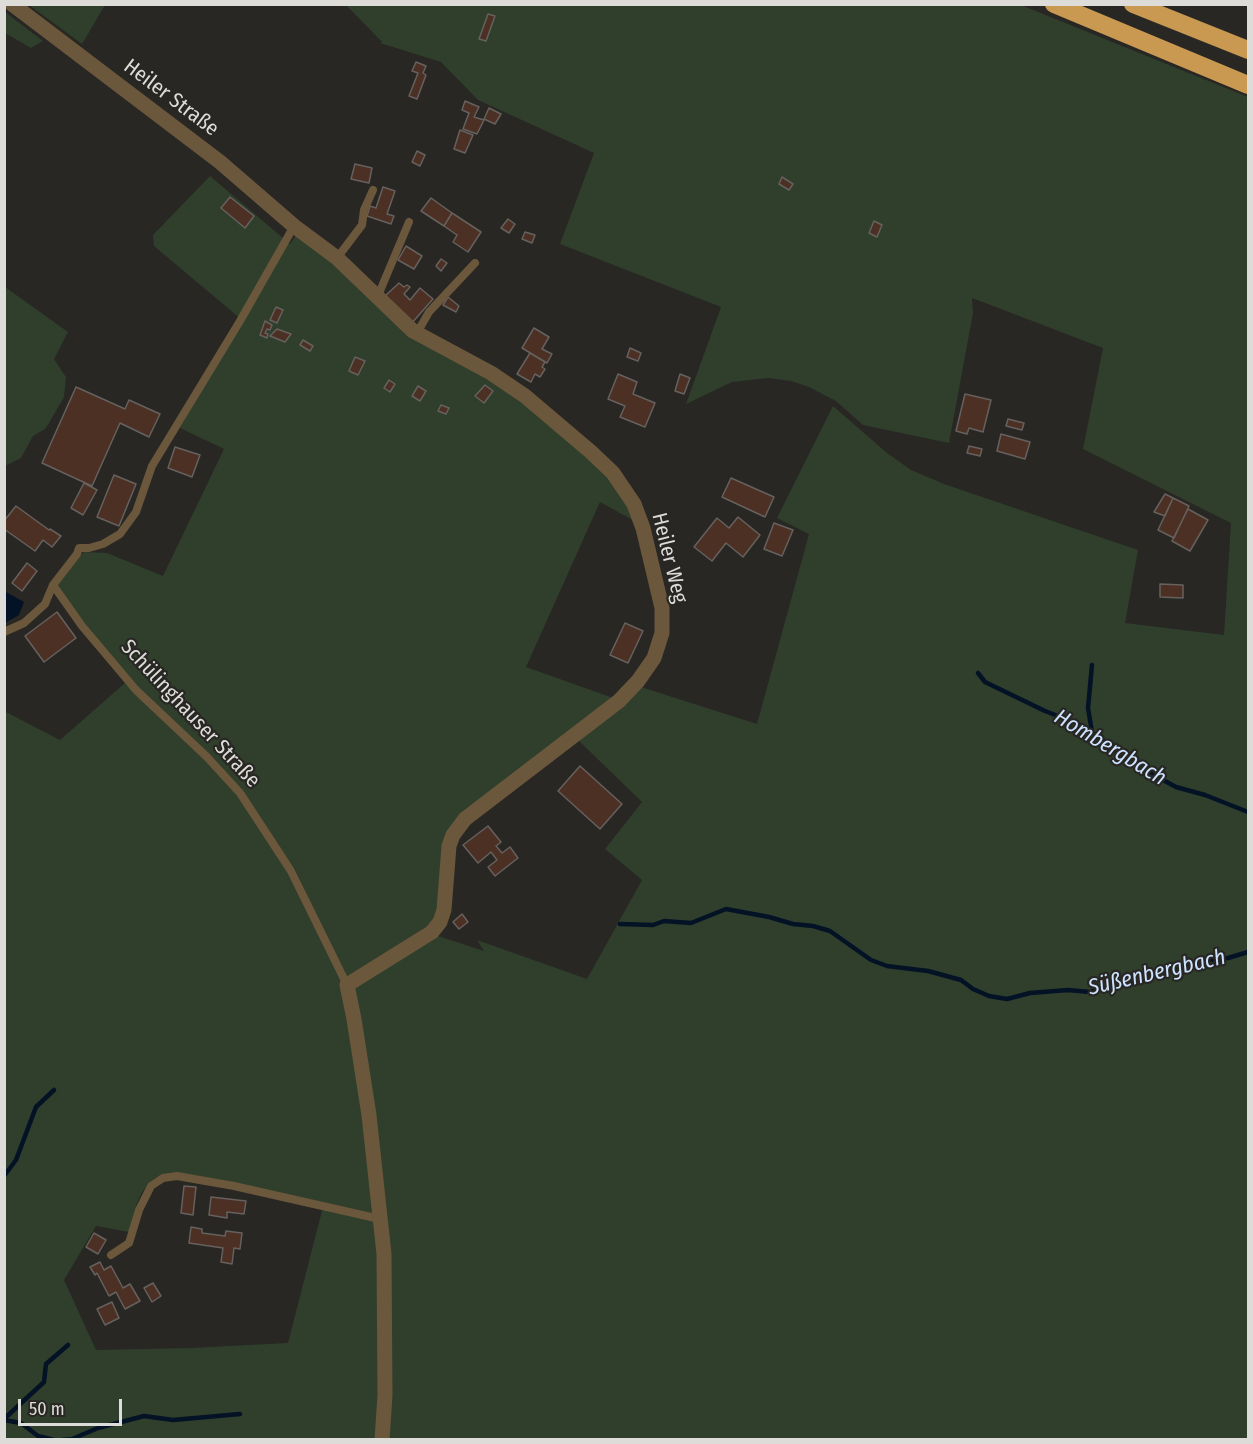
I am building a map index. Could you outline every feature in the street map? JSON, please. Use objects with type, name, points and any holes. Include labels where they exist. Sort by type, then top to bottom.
[{"type":"highway","points":[[1054,4],[1078,16],[1248,85]]},
{"type":"highway","points":[[1132,4],[1248,50]]},
{"type":"street","name":"Heiler Straße","points":[[12,4],[220,162],[297,228]]},
{"type":"street","name":"Heiler Weg","points":[[297,228],[337,258],[377,298],[417,333],[491,373],[525,396],[613,472],[634,504],[643,528],[662,608],[662,633],[654,658],[638,681],[619,701],[465,819],[453,835],[449,846],[444,910],[440,922],[432,932],[347,985]]},
{"type":"street","name":"Schülinghauser Straße","points":[[347,985],[369,1115],[384,1254],[385,1395],[382,1440]]},
{"type":"lane","points":[[337,258],[362,225],[364,210],[373,190]]},
{"type":"lane","points":[[377,298],[409,222]]},
{"type":"lane","points":[[4,632],[24,623],[45,604],[53,585],[77,554],[79,548],[104,544],[120,534],[136,512],[152,466],[297,228]]},
{"type":"lane","points":[[417,333],[429,312],[475,262]]},
{"type":"lane","name":"Schülinghauser Straße","points":[[53,585],[82,626],[136,690],[207,758],[240,794],[291,871],[347,985]]},
{"type":"lane","points":[[111,1255],[129,1243],[139,1210],[151,1186],[163,1178],[177,1176],[234,1186],[380,1219]]},
{"type":"green space","points":[[29,5],[105,5],[82,44]]},
{"type":"green space","points":[[346,5],[1021,5],[1248,97],[1248,1439],[5,1439],[4,711],[60,740],[125,683],[198,752],[238,797],[283,864],[347,983],[432,934],[484,951],[477,940],[587,979],[642,880],[605,849],[642,802],[577,739],[641,687],[757,724],[809,534],[777,518],[833,406],[887,453],[911,470],[944,484],[1138,550],[1125,623],[1224,635],[1231,523],[1083,449],[1103,348],[972,298],[973,313],[949,443],[863,425],[836,401],[809,387],[791,381],[768,378],[732,382],[686,404],[721,307],[560,244],[594,153],[478,100],[441,62],[380,43],[382,42]],"holes":[[[160,1176],[324,1203],[288,1343],[96,1350],[64,1280],[96,1226],[129,1232],[138,1200],[153,1180]]]},
{"type":"green space","points":[[4,12],[43,41],[31,48],[5,33]]},
{"type":"green space","points":[[210,176],[290,244],[299,231],[371,297],[489,375],[609,474],[638,523],[600,502],[526,667],[616,699],[463,817],[437,920],[346,979],[295,869],[241,793],[137,689],[109,656],[56,585],[84,552],[107,553],[163,576],[224,449],[180,428],[242,320],[154,246],[153,235]]},
{"type":"green space","points":[[5,287],[68,332],[54,359],[66,377],[64,397],[45,429],[33,436],[21,458],[5,466]]},
{"type":"water","points":[[6,592],[24,602],[19,615],[5,623]]},
{"type":"building","points":[[488,14],[495,16],[486,41],[479,39]]},
{"type":"building","points":[[416,62],[426,66],[423,73],[426,75],[417,99],[409,96],[418,73],[412,71]]},
{"type":"building","points":[[465,101],[479,107],[474,117],[484,120],[477,134],[463,129],[469,113],[462,110]]},
{"type":"building","points":[[489,108],[501,114],[495,124],[484,119]]},
{"type":"building","points":[[460,130],[473,135],[465,153],[454,149]]},
{"type":"building","points":[[417,151],[425,155],[420,166],[412,162]]},
{"type":"building","points":[[355,164],[372,168],[369,183],[351,179]]},
{"type":"building","points":[[782,177],[793,184],[789,190],[779,184]]},
{"type":"building","points":[[383,187],[395,191],[387,214],[394,216],[391,224],[367,216],[370,206],[376,208]]},
{"type":"building","points":[[230,197],[254,216],[245,228],[221,208]]},
{"type":"building","points":[[431,198],[452,213],[444,226],[421,211]]},
{"type":"building","points":[[452,213],[481,232],[468,252],[453,242],[457,235],[444,226]]},
{"type":"building","points":[[508,219],[515,224],[509,233],[501,228]]},
{"type":"building","points":[[874,221],[882,225],[877,237],[869,233]]},
{"type":"building","points":[[525,232],[535,235],[532,243],[522,239]]},
{"type":"building","points":[[406,246],[422,256],[414,269],[398,260]]},
{"type":"building","points":[[441,259],[447,263],[441,271],[436,266]]},
{"type":"building","points":[[399,283],[404,287],[407,285],[410,287],[404,294],[410,300],[420,288],[433,299],[411,324],[384,297]]},
{"type":"building","points":[[448,297],[459,306],[456,312],[443,305]]},
{"type":"building","points":[[276,307],[283,310],[277,323],[270,320]]},
{"type":"building","points":[[265,321],[272,325],[265,333],[268,334],[267,338],[260,335]]},
{"type":"building","points":[[534,328],[549,337],[542,349],[552,354],[547,363],[522,348]]},
{"type":"building","points":[[277,329],[291,334],[285,342],[270,336]]},
{"type":"building","points":[[303,340],[313,346],[310,351],[300,345]]},
{"type":"building","points":[[630,348],[641,353],[638,361],[627,357]]},
{"type":"building","points":[[530,353],[545,362],[542,367],[545,369],[540,377],[535,374],[531,382],[517,374]]},
{"type":"building","points":[[355,357],[365,361],[358,375],[349,371]]},
{"type":"building","points":[[618,374],[637,382],[633,394],[655,403],[645,427],[620,417],[625,406],[608,399]]},
{"type":"building","points":[[680,374],[690,378],[684,394],[675,391]]},
{"type":"building","points":[[389,380],[395,384],[390,392],[384,388]]},
{"type":"building","points":[[485,385],[493,391],[484,403],[475,396]]},
{"type":"building","points":[[418,386],[426,391],[420,401],[412,396]]},
{"type":"building","points":[[76,387],[125,409],[129,400],[160,414],[149,437],[120,423],[92,486],[42,463]]},
{"type":"building","points":[[965,394],[991,400],[983,432],[969,428],[967,434],[956,431]]},
{"type":"building","points":[[441,405],[449,408],[446,414],[438,411]]},
{"type":"building","points":[[1008,419],[1024,423],[1022,430],[1006,426]]},
{"type":"building","points":[[1001,434],[1030,442],[1025,459],[997,451]]},
{"type":"building","points":[[969,446],[982,449],[980,456],[967,453]]},
{"type":"building","points":[[175,447],[200,455],[192,477],[168,468]]},
{"type":"building","points":[[114,475],[136,484],[119,526],[97,517]]},
{"type":"building","points":[[731,478],[774,497],[765,517],[722,497]]},
{"type":"building","points":[[84,483],[97,490],[83,515],[71,508]]},
{"type":"building","points":[[1165,494],[1173,498],[1165,516],[1154,512]]},
{"type":"building","points":[[1173,498],[1189,506],[1174,538],[1158,530]]},
{"type":"building","points":[[16,506],[61,536],[52,547],[43,540],[35,551],[4,529],[4,521]]},
{"type":"building","points":[[1188,509],[1208,520],[1190,551],[1172,541]]},
{"type":"building","points":[[738,517],[760,535],[743,557],[726,543],[712,561],[694,547],[717,518],[729,528]]},
{"type":"building","points":[[774,523],[793,530],[782,556],[764,549]]},
{"type":"building","points":[[27,563],[37,571],[22,591],[12,583]]},
{"type":"building","points":[[1160,584],[1183,585],[1183,598],[1160,597]]},
{"type":"building","points":[[57,612],[76,638],[44,662],[25,636]]},
{"type":"building","points":[[625,623],[643,631],[628,663],[610,655]]},
{"type":"building","points":[[580,766],[622,804],[600,829],[558,791]]},
{"type":"building","points":[[488,826],[501,842],[496,846],[502,853],[510,847],[518,858],[495,876],[488,867],[497,860],[491,852],[478,863],[463,845]]},
{"type":"building","points":[[462,914],[468,922],[459,929],[453,922]]},
{"type":"building","points":[[184,1186],[196,1187],[193,1215],[181,1213]]},
{"type":"building","points":[[211,1197],[246,1201],[244,1214],[227,1212],[227,1218],[209,1215]]},
{"type":"building","points":[[191,1227],[202,1229],[202,1233],[225,1236],[226,1231],[242,1233],[240,1249],[234,1248],[232,1264],[221,1262],[223,1248],[189,1243]]},
{"type":"building","points":[[94,1233],[106,1240],[98,1254],[86,1247]]},
{"type":"building","points":[[100,1262],[104,1270],[111,1266],[123,1288],[130,1284],[140,1301],[125,1309],[116,1292],[109,1296],[97,1273],[95,1275],[90,1267]]},
{"type":"building","points":[[153,1283],[161,1296],[152,1302],[144,1288]]},
{"type":"building","points":[[112,1302],[119,1318],[105,1325],[97,1309]]},
{"type":"waterway","points":[[1092,665],[1088,708],[1092,732]]},
{"type":"waterway","name":"Hombergbach","points":[[978,673],[985,682],[1076,723],[1112,746],[1128,761],[1176,787],[1205,795],[1248,812]]},
{"type":"waterway","name":"Süßenbergbach","points":[[620,924],[653,925],[664,921],[691,923],[726,909],[769,917],[830,931],[871,960],[887,966],[928,971],[961,980],[973,989],[989,996],[1007,999],[1030,993],[1068,990],[1090,992],[1161,969],[1183,968],[1206,960],[1228,958],[1248,952]]},
{"type":"waterway","points":[[4,1176],[16,1160],[36,1107],[54,1090]]},
{"type":"waterway","points":[[4,1419],[44,1382],[46,1364],[68,1345]]},
{"type":"waterway","points":[[62,1440],[72,1439],[98,1428],[144,1416],[173,1420],[240,1414]]},
{"type":"waterway","points":[[4,1420],[21,1423],[38,1436],[54,1440]]}]
